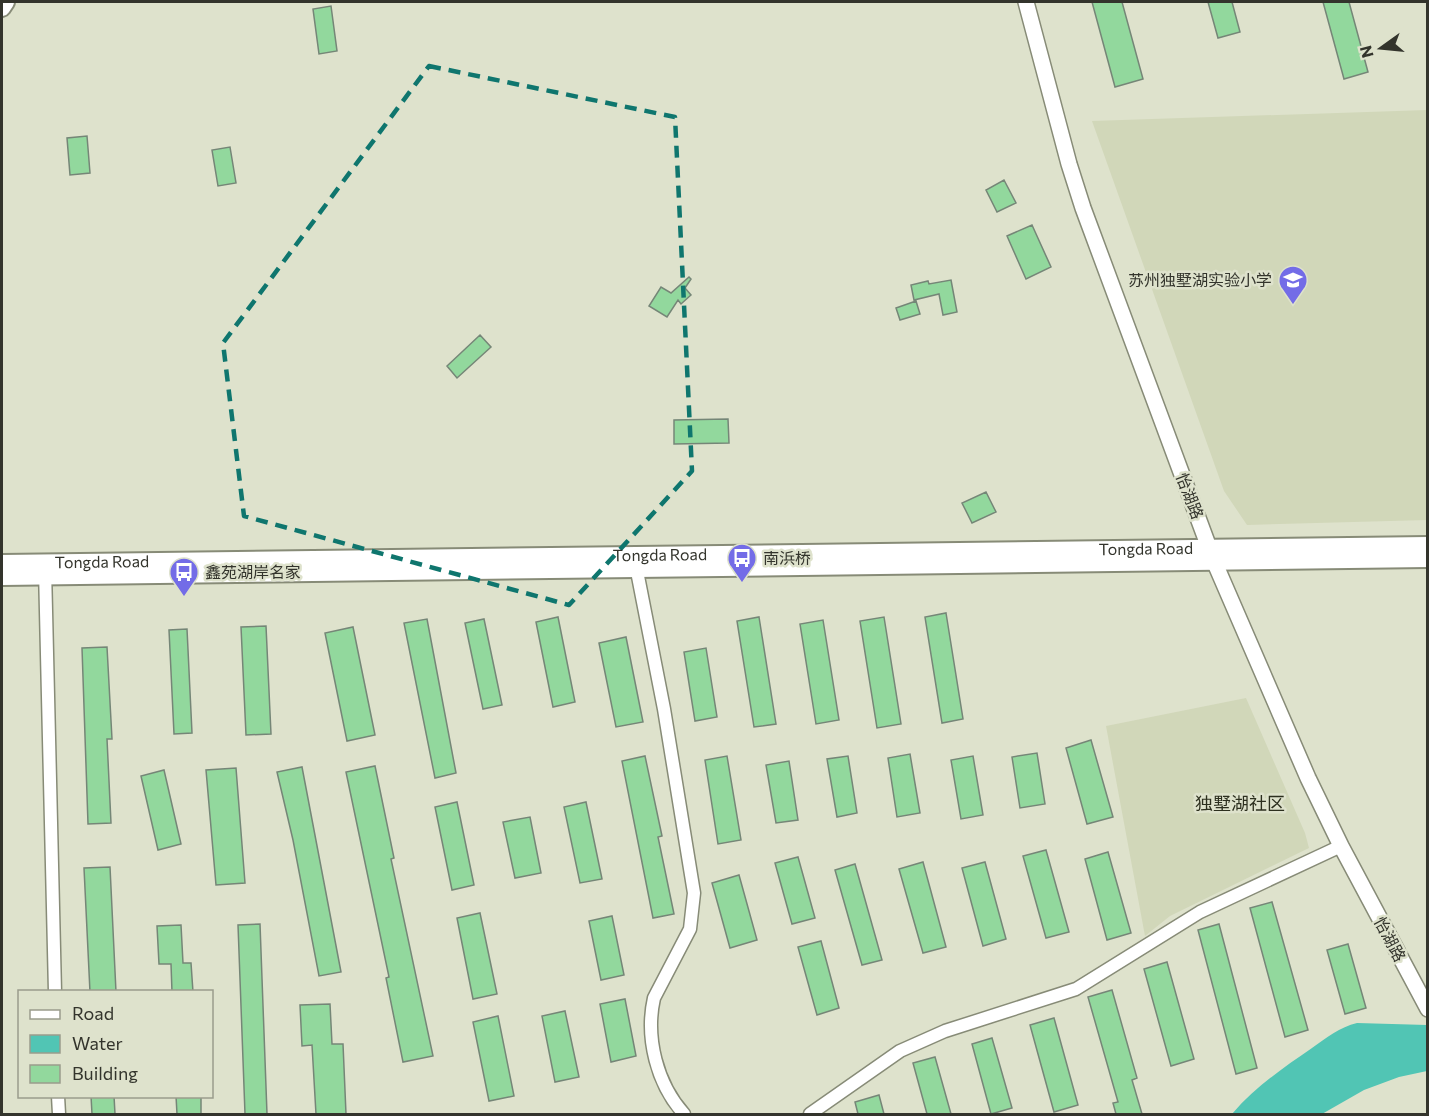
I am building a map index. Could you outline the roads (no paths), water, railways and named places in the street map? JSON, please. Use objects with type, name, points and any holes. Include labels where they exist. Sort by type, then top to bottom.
[{"type":"main road","points":[[2,9],[6,2]]},
{"type":"main road","name":"Tongda Road","points":[[2,577],[45,569],[1212,554],[1428,545]]},
{"type":"main road","name":"Tongda Road","points":[[1212,554],[1428,559]]},
{"type":"main road","name":"Tongda Road","points":[[2,562],[45,569]]},
{"type":"street","name":"怡湖路","points":[[1026,2],[1083,208],[1212,554],[1308,777],[1341,846],[1425,1006]]},
{"type":"street","points":[[635,561],[664,709],[694,892],[690,929],[654,998],[651,1010],[655,1060],[675,1104],[684,1114]]},
{"type":"street","points":[[45,569],[56,990]]},
{"type":"street","points":[[810,1114],[900,1052],[945,1032],[1076,990],[1161,934],[1200,912],[1341,846]]},
{"type":"street","points":[[58,1098],[59,1114]]},
{"type":"water","points":[[1357,1023],[1427,1025],[1427,1071],[1399,1077],[1364,1090],[1322,1114],[1232,1114],[1250,1095],[1280,1071],[1333,1033]]},
{"type":"place","name":"苏州独墅湖实验小学","points":[[1293,306]]},
{"type":"place","name":"南浜桥","points":[[742,584]]},
{"type":"place","name":"鑫苑湖岸名家","points":[[184,598]]},
{"type":"district","name":"独墅湖社区","points":[[1240,804]]}]
